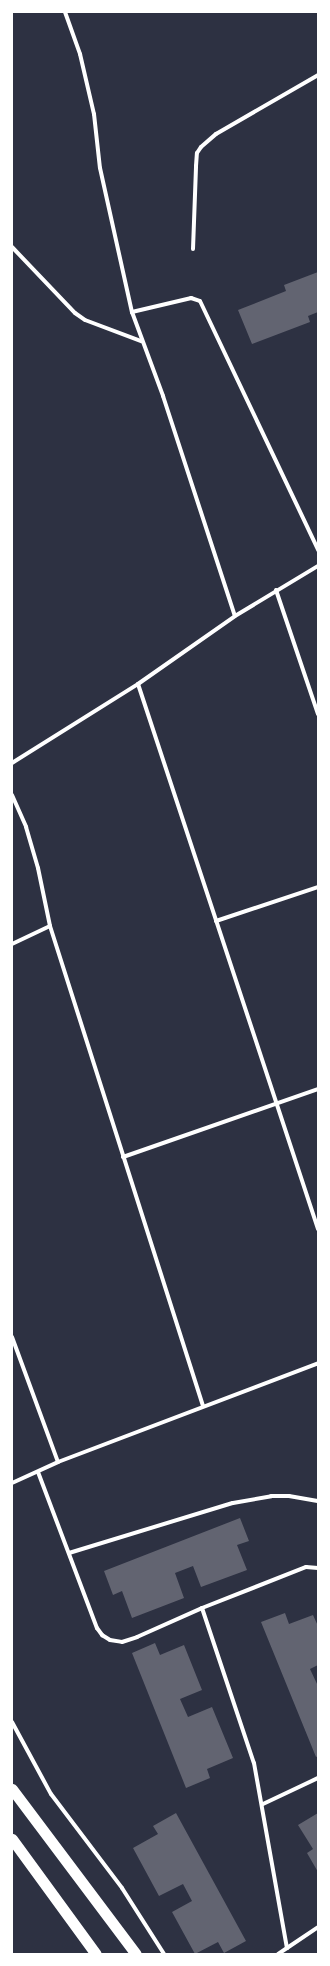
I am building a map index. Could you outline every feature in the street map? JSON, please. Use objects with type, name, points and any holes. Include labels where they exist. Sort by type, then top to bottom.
[{"type":"highway","points":[[12,1789],[136,1954]]},
{"type":"highway","points":[[12,1839],[96,1954]]},
{"type":"street","points":[[65,12],[80,54],[94,114],[100,168],[132,312],[141,341],[162,396],[235,616]]},
{"type":"street","points":[[194,249],[196,166],[197,154],[200,147],[216,134],[318,75]]},
{"type":"street","points":[[12,247],[75,313],[85,320],[141,341]]},
{"type":"street","points":[[132,312],[191,298],[200,301],[318,550]]},
{"type":"street","points":[[12,763],[138,684],[235,616],[318,566]]},
{"type":"street","points":[[276,590],[318,714]]},
{"type":"street","points":[[138,684],[318,1229]]},
{"type":"street","points":[[12,795],[26,827],[39,872],[50,926],[203,1406]]},
{"type":"street","points":[[216,921],[318,887]]},
{"type":"street","points":[[12,944],[50,926]]},
{"type":"street","points":[[123,1157],[318,1089]]},
{"type":"street","points":[[12,1337],[58,1462]]},
{"type":"street","points":[[12,1482],[58,1462],[318,1363]]},
{"type":"street","points":[[38,1472],[97,1628],[102,1635],[110,1640],[122,1642],[137,1637],[202,1608],[306,1567],[318,1568]]},
{"type":"street","points":[[69,1553],[239,1502],[271,1496],[289,1496],[318,1501]]},
{"type":"street","points":[[202,1608],[254,1763],[263,1804],[287,1948]]},
{"type":"street","points":[[12,1722],[51,1794],[122,1888],[164,1954]]},
{"type":"street","points":[[263,1804],[318,1778]]},
{"type":"street","points":[[278,1954],[318,1927]]},
{"type":"building","points":[[318,272],[318,312],[308,316],[310,322],[252,344],[238,310],[286,291],[284,285]]},
{"type":"building","points":[[240,1518],[249,1541],[237,1545],[247,1570],[201,1587],[193,1566],[175,1573],[184,1598],[132,1618],[122,1591],[113,1595],[104,1571]]},
{"type":"building","points":[[285,1613],[289,1624],[313,1615],[318,1626],[318,1665],[310,1669],[318,1686],[318,1756],[316,1757],[261,1622]]},
{"type":"building","points":[[155,1643],[160,1655],[184,1645],[202,1690],[180,1699],[188,1717],[212,1707],[233,1758],[207,1769],[210,1778],[186,1788],[132,1653]]},
{"type":"building","points":[[176,1813],[246,1941],[224,1953],[218,1942],[195,1954],[172,1912],[192,1901],[183,1884],[159,1896],[133,1848],[158,1834],[153,1826]]},
{"type":"building","points":[[318,1813],[318,1872],[307,1853],[313,1849],[298,1825]]}]
